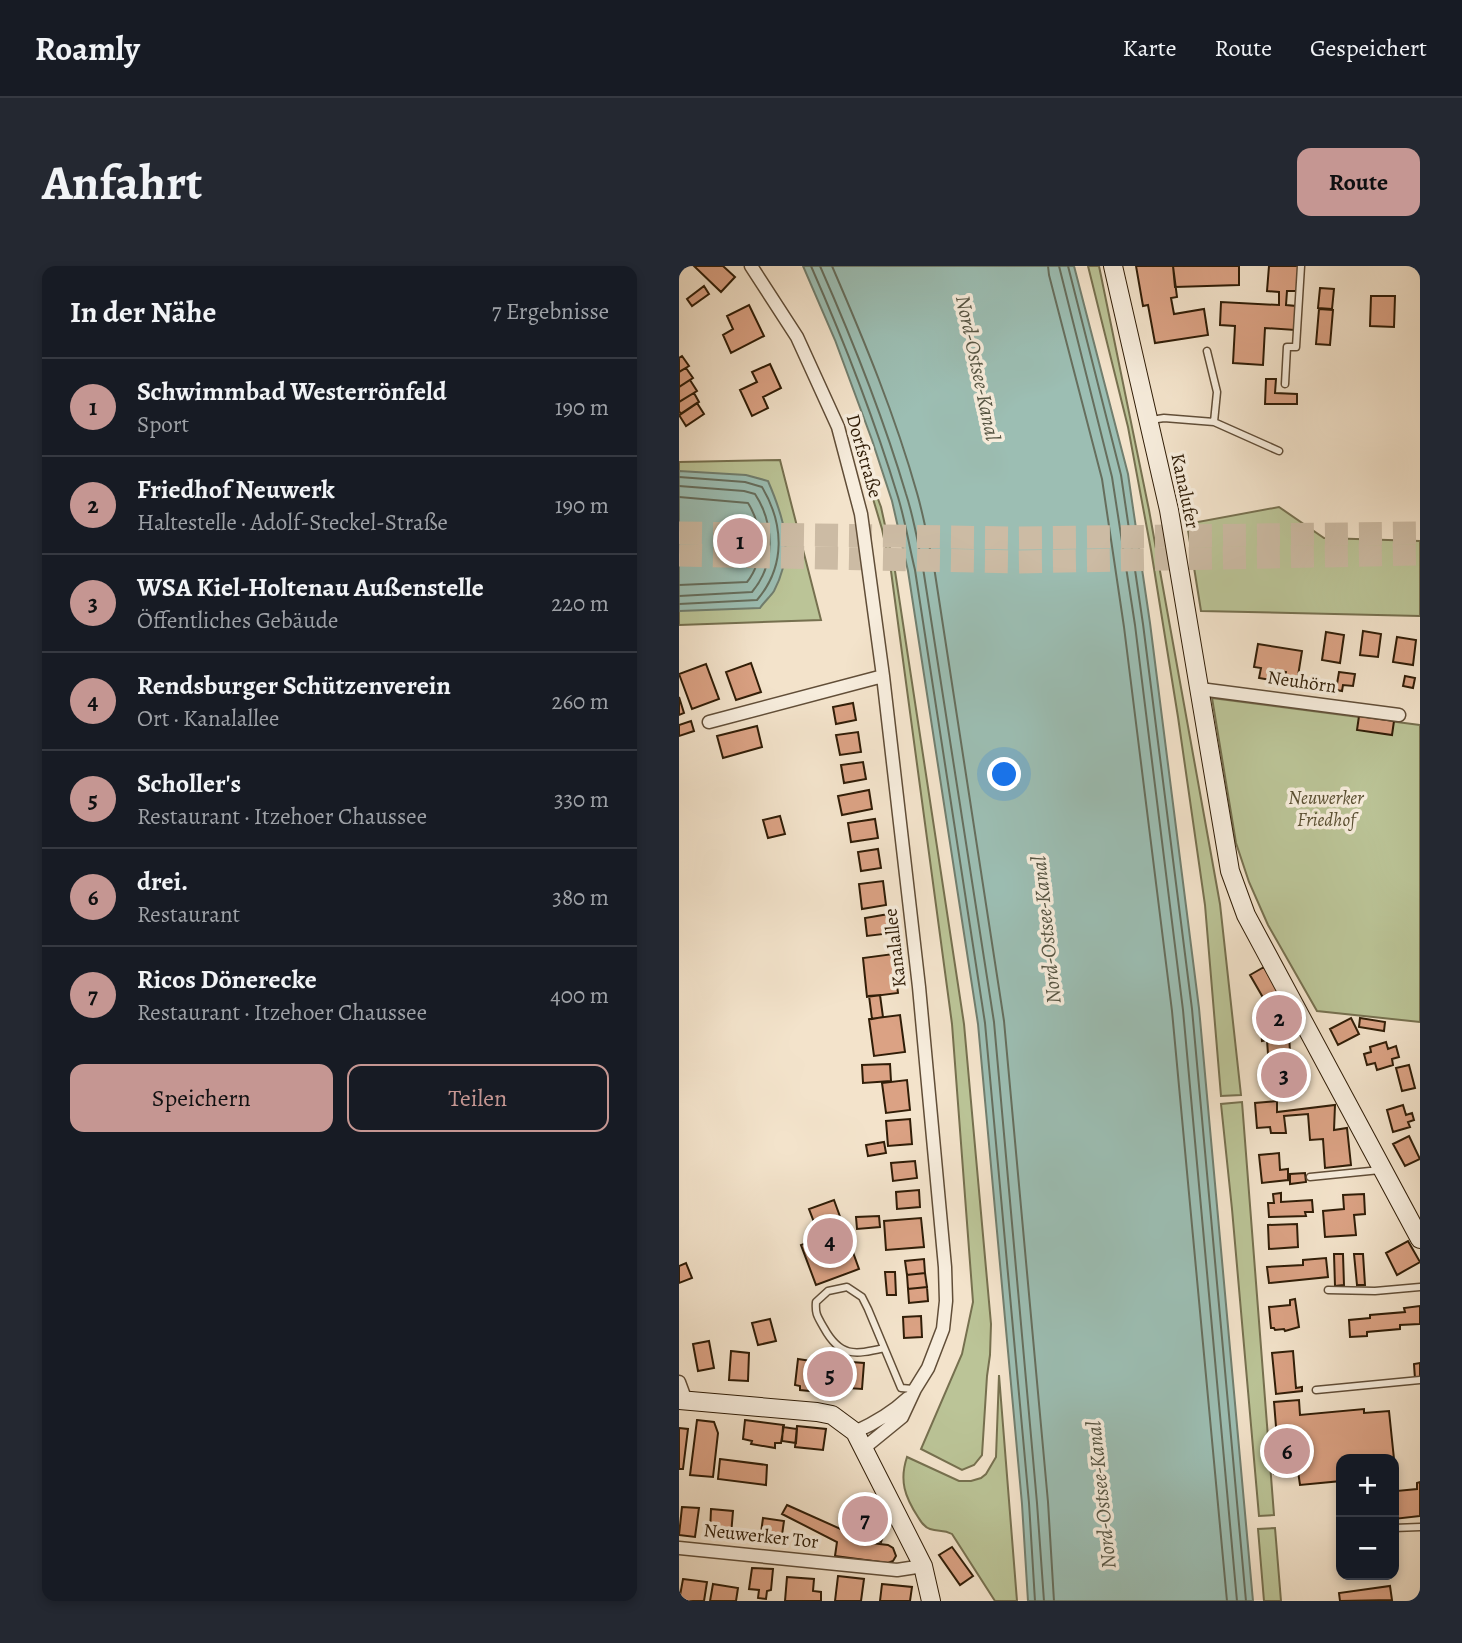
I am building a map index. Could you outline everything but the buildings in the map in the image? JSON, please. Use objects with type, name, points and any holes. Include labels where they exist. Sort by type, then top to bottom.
[{"type":"street","name":"Dorfstraße","points":[[751,266],[797,337],[838,427],[861,514],[883,676]]},
{"type":"street","name":"Kanalufer","points":[[1113,266],[1169,510],[1230,871],[1245,915],[1420,1239]]},
{"type":"street","points":[[709,723],[883,676]]},
{"type":"street","name":"Kanalallee","points":[[863,1448],[902,1417],[928,1368],[943,1329],[946,1301],[919,986],[883,676]]},
{"type":"street","name":"Neuhörn","points":[[1200,689],[1399,715]]},
{"type":"street","points":[[679,1382],[683,1400],[817,1412],[832,1415],[855,1432],[923,1566],[931,1601]]},
{"type":"street","name":"Kanalallee","points":[[855,1432],[890,1413],[915,1390]]},
{"type":"street","name":"Neuwerker Tor","points":[[679,1548],[897,1570],[923,1566]]},
{"type":"lane","points":[[1285,384],[1287,347],[1296,347],[1301,266]]},
{"type":"lane","points":[[1207,351],[1217,392],[1214,422]]},
{"type":"lane","points":[[1148,420],[1164,418],[1214,422],[1279,451]]},
{"type":"lane","points":[[1310,1177],[1382,1170]]},
{"type":"lane","points":[[884,1348],[865,1353],[843,1351],[831,1340],[815,1313],[816,1302],[828,1291],[847,1287],[862,1297],[884,1348],[901,1388],[915,1390]]},
{"type":"lane","points":[[1328,1290],[1375,1291],[1420,1287]]},
{"type":"lane","points":[[1316,1390],[1420,1380]]},
{"type":"lane","points":[[1399,1528],[1420,1527]]},
{"type":"green space","points":[[1088,266],[1099,266],[1149,510],[1220,904],[1241,1095],[1221,1096],[1205,905],[1178,717],[1128,427]]},
{"type":"green space","points":[[855,438],[881,507],[895,571],[964,1024],[991,1324],[982,1455],[974,1465],[962,1470],[921,1449],[962,1354],[973,1302],[952,1024],[891,571],[882,529]]},
{"type":"green space","points":[[780,460],[821,620],[679,625],[679,462]]},
{"type":"green space","points":[[1279,507],[1324,538],[1420,541],[1420,616],[1201,611],[1187,524]]},
{"type":"green space","name":"Neuwerker Friedhof","points":[[1212,698],[1420,725],[1420,1022],[1317,1011],[1268,925],[1249,882],[1236,843]]},
{"type":"green space","points":[[1242,1102],[1274,1515],[1259,1516],[1221,1104]]},
{"type":"green space","points":[[999,1375],[1017,1601],[995,1601],[952,1534],[930,1529],[922,1522],[910,1503],[904,1481],[907,1457],[959,1481],[971,1481],[986,1474],[996,1457]]},
{"type":"green space","points":[[1275,1528],[1281,1601],[1264,1601],[1258,1529]]},
{"type":"water","name":"Nord-Ostsee-Kanal","points":[[803,266],[1074,266],[1128,474],[1150,623],[1199,1008],[1253,1601],[1028,1601],[1022,1504],[978,1024],[908,571],[892,501],[872,440],[835,340]]},
{"type":"water","points":[[679,471],[746,475],[768,481],[779,508],[786,548],[774,591],[760,608],[679,611]]},
{"type":"tunnel","points":[[679,533],[1016,538],[1420,533]]},
{"type":"tunnel","points":[[679,555],[1018,562],[1420,554]]},
{"type":"place","name":"Schwimmbad Westerrönfeld","points":[[740,541]]},
{"type":"place","name":"Friedhof Neuwerk","points":[[1279,1018]]},
{"type":"place","name":"WSA Kiel-Holtenau Außenstelle","points":[[1284,1075]]},
{"type":"place","name":"Rendsburger Schützenverein","points":[[830,1241]]},
{"type":"place","name":"Scholler's","points":[[830,1374]]},
{"type":"place","name":"drei.","points":[[1287,1451]]},
{"type":"place","name":"Ricos Dönerecke","points":[[865,1519]]}]
